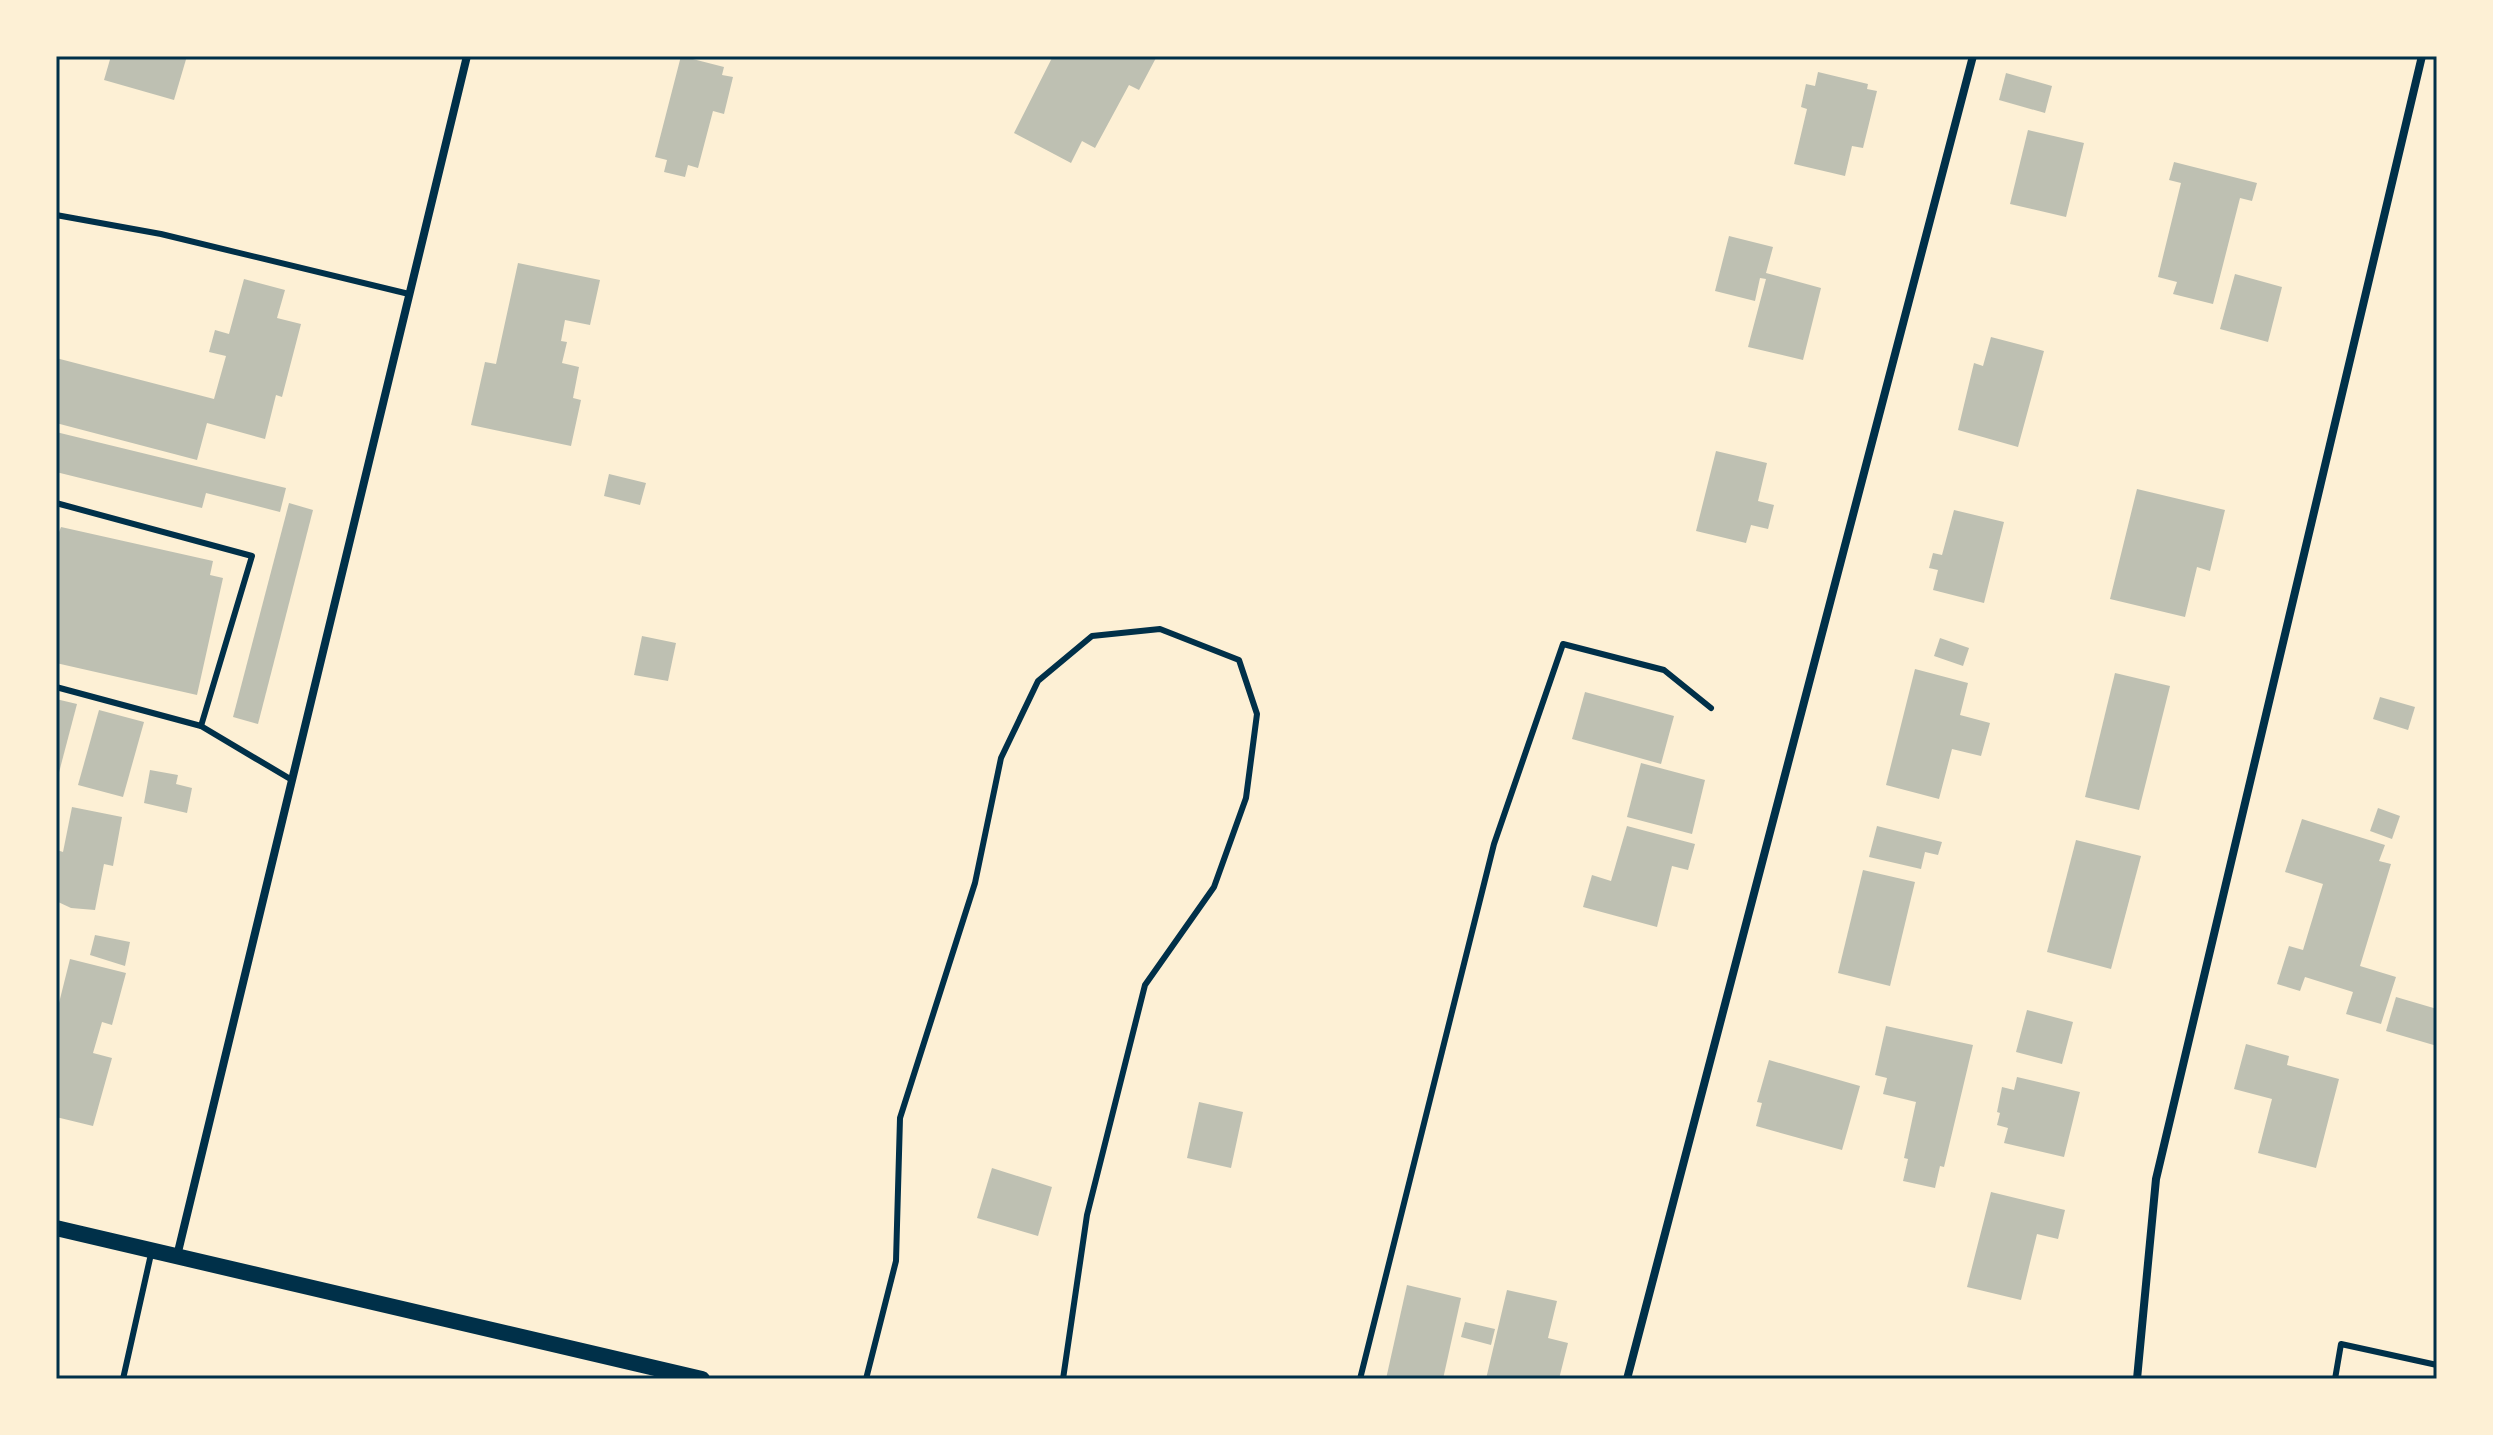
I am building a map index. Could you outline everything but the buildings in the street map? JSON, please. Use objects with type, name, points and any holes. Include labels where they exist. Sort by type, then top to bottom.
[{"type":"main road","points":[[56,1228],[702,1379]]},
{"type":"street","points":[[177,1256],[467,56]]},
{"type":"street","points":[[1627,1379],[1973,56]]},
{"type":"street","points":[[2137,1379],[2156,1179],[2422,56]]},
{"type":"lane","points":[[56,215],[161,234],[409,294]]},
{"type":"lane","points":[[56,503],[252,556],[201,726]]},
{"type":"lane","points":[[866,1379],[896,1261],[900,1118],[975,883],[1001,758],[1038,681],[1092,636],[1160,629],[1239,660],[1257,714],[1248,784],[1246,798],[1214,887],[1145,985],[1087,1215],[1063,1379]]},
{"type":"lane","points":[[1360,1379],[1494,844],[1563,644],[1664,670],[1711,708]]},
{"type":"lane","points":[[56,687],[201,726],[292,780]]},
{"type":"lane","points":[[123,1379],[152,1250]]},
{"type":"lane","points":[[2335,1379],[2341,1344],[2437,1365]]}]
